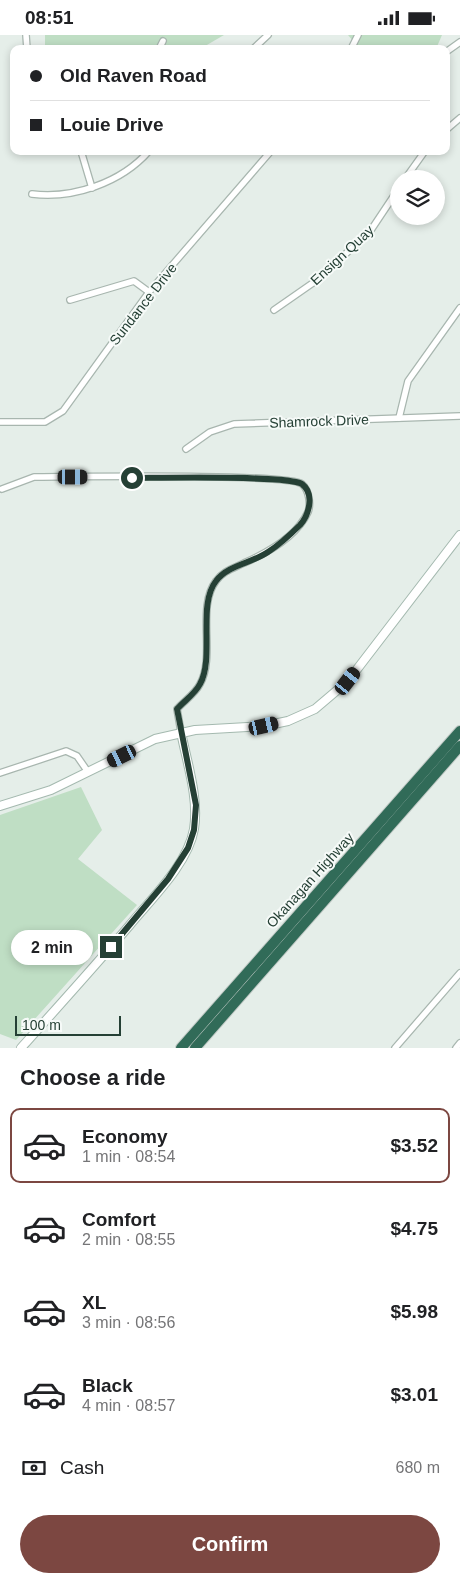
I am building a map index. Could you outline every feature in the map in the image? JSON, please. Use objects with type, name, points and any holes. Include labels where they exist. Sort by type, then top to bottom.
[{"type":"highway","name":"Okanagan Highway","points":[[181,1048],[460,731]]},
{"type":"highway","name":"Okanagan Highway","points":[[194,1048],[460,746]]},
{"type":"street","points":[[257,45],[268,35]]},
{"type":"street","points":[[161,45],[163,41]]},
{"type":"street","points":[[450,127],[460,118]]},
{"type":"street","points":[[82,155],[92,188]]},
{"type":"street","points":[[32,194],[46,196],[92,188],[128,171],[144,155]]},
{"type":"street","name":"Sundance Drive","points":[[0,422],[46,422],[63,411],[150,292],[268,155]]},
{"type":"street","points":[[411,170],[422,155]]},
{"type":"street","name":"Ensign Quay","points":[[274,310],[320,278],[371,230],[390,202]]},
{"type":"street","points":[[70,300],[134,281],[150,292]]},
{"type":"street","points":[[399,418],[408,381],[460,308]]},
{"type":"street","name":"Shamrock Drive","points":[[186,449],[210,432],[234,424],[460,416]]},
{"type":"street","points":[[2,489],[34,477],[250,478],[295,482],[303,485],[309,496],[309,510],[301,524],[268,552],[222,573],[214,583],[208,614],[204,675],[198,689],[177,709],[196,805],[194,830],[188,848],[168,879],[21,1048]]},
{"type":"street","points":[[0,806],[52,790],[155,739],[181,732],[264,726],[288,721],[315,709],[348,681],[460,535]]},
{"type":"street","points":[[0,773],[66,751],[77,756],[88,772]]},
{"type":"street","points":[[395,1048],[460,973]]},
{"type":"street","points":[[456,1048],[460,1043]]},
{"type":"green space","points":[[45,35],[224,35],[207,45],[45,45]]},
{"type":"green space","points":[[348,35],[442,35],[438,45],[357,45]]},
{"type":"green space","points":[[81,787],[102,830],[78,859],[137,905],[16,1040],[0,1034],[0,815]]},
{"type":"route","points":[[111,947],[168,879],[188,848],[194,830],[196,805],[177,709],[198,689],[204,675],[208,614],[214,583],[222,573],[268,552],[301,524],[309,510],[309,496],[303,485],[295,482],[250,478],[132,478]]}]
